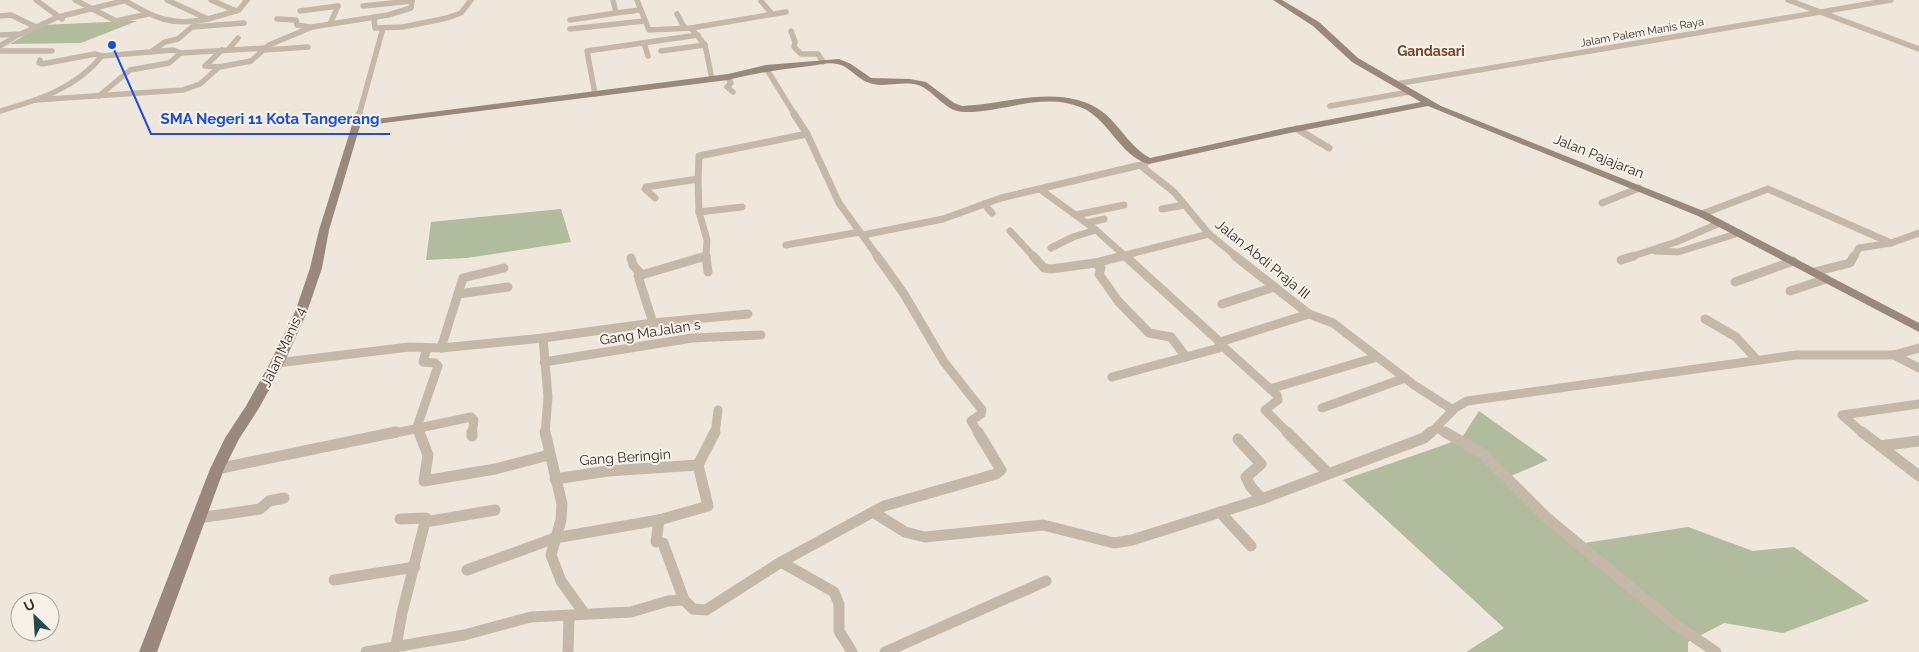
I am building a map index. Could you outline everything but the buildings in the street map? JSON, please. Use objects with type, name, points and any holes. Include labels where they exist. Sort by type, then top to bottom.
[{"type":"street","points":[[36,0],[58,17],[65,20]]},
{"type":"street","points":[[75,0],[116,21],[148,14]]},
{"type":"street","points":[[0,46],[58,17],[125,0],[148,14],[176,24],[192,23],[236,11],[248,0]]},
{"type":"street","points":[[167,0],[207,18]]},
{"type":"street","points":[[211,0],[236,11]]},
{"type":"street","points":[[331,0],[338,6]]},
{"type":"street","points":[[238,38],[205,65],[219,67],[251,61],[257,58],[264,49],[312,27],[409,9],[412,0],[363,6]]},
{"type":"street","points":[[374,17],[374,28],[447,18],[461,12],[471,0]]},
{"type":"street","points":[[614,0],[616,13]]},
{"type":"street","points":[[637,0],[644,21],[648,29],[652,30],[691,28],[786,12]]},
{"type":"street","name":"Jalan Pajajaran","points":[[1277,0],[1316,24],[1355,60],[1428,103],[1457,117],[1702,214],[1919,328]]},
{"type":"street","points":[[1788,0],[1919,49]]},
{"type":"street","name":"Jalam Palem Manis Raya","points":[[1396,84],[1891,0]]},
{"type":"street","points":[[761,1],[772,14]]},
{"type":"street","points":[[300,11],[338,6]]},
{"type":"street","points":[[330,24],[338,10],[338,6]]},
{"type":"street","points":[[570,20],[640,10]]},
{"type":"street","points":[[677,14],[684,27]]},
{"type":"street","points":[[0,16],[11,15],[36,27]]},
{"type":"street","points":[[277,19],[297,20],[297,25],[312,27]]},
{"type":"street","points":[[570,29],[644,21]]},
{"type":"street","points":[[151,52],[165,42],[178,39],[192,27],[244,23]]},
{"type":"street","name":"Jalan Manis 4","points":[[148,652],[203,517],[217,469],[232,438],[252,408],[277,363],[301,312],[316,268],[324,230],[383,28]]},
{"type":"street","points":[[691,28],[705,45],[712,79]]},
{"type":"street","points":[[790,31],[795,44],[794,47],[801,54],[818,54],[823,62]]},
{"type":"street","points":[[0,35],[21,34]]},
{"type":"street","points":[[595,94],[587,51],[698,35]]},
{"type":"street","points":[[644,43],[648,56]]},
{"type":"street","points":[[661,51],[705,45]]},
{"type":"street","points":[[40,60],[40,64],[95,54],[102,56],[176,50],[181,53],[308,47]]},
{"type":"street","points":[[0,51],[52,51]]},
{"type":"street","points":[[99,96],[130,70],[169,63],[181,53]]},
{"type":"street","points":[[0,111],[35,100],[81,79],[93,69],[102,56]]},
{"type":"street","points":[[356,124],[712,79],[766,68],[842,62],[869,80],[918,82],[930,88],[952,106],[962,109],[1027,100],[1052,99],[1070,101],[1100,115],[1145,164]]},
{"type":"street","points":[[35,100],[190,88],[200,84],[219,67]]},
{"type":"street","points":[[659,520],[660,543],[684,600],[694,609],[700,611],[712,608],[781,562],[884,506],[1000,472],[1001,470],[971,422],[981,414],[979,408],[944,362],[904,294],[839,203],[807,134],[766,68]]},
{"type":"street","points":[[728,76],[730,83],[727,87],[733,92]]},
{"type":"street","points":[[48,94],[107,90]]},
{"type":"street","points":[[1330,106],[1409,92]]},
{"type":"street","points":[[786,246],[943,218],[1001,198],[1064,183],[1297,129],[1428,103]]},
{"type":"street","points":[[1297,129],[1329,148]]},
{"type":"street","points":[[708,272],[706,257],[707,240],[699,212],[699,156],[807,134]]},
{"type":"street","name":"Jalan Abdi Praja III","points":[[1145,164],[1174,192],[1209,234],[1274,287],[1309,314],[1333,323],[1405,378],[1452,410]]},
{"type":"street","points":[[655,198],[645,189],[646,187],[698,179]]},
{"type":"street","points":[[1602,203],[1639,188]]},
{"type":"street","points":[[1702,214],[1768,189],[1891,243]]},
{"type":"street","points":[[1041,190],[1087,223],[1127,256],[1277,395],[1278,400],[1265,410],[1328,474]]},
{"type":"street","points":[[984,204],[992,213]]},
{"type":"street","points":[[1076,216],[1124,205]]},
{"type":"street","points":[[1162,209],[1185,205]]},
{"type":"street","points":[[699,212],[742,207]]},
{"type":"street","points":[[1087,223],[1104,219]]},
{"type":"street","points":[[1620,260],[1720,224]]},
{"type":"street","points":[[1051,248],[1073,237],[1096,230]]},
{"type":"street","points":[[1010,231],[1044,268],[1055,269],[1127,256],[1209,234]]},
{"type":"street","points":[[1652,250],[1678,252],[1739,233]]},
{"type":"street","points":[[1814,272],[1850,263],[1859,248],[1891,243],[1919,234]]},
{"type":"street","points":[[653,323],[637,279],[641,274],[706,257]]},
{"type":"street","points":[[631,258],[633,265],[641,274]]},
{"type":"street","points":[[1735,282],[1793,261]]},
{"type":"street","points":[[1096,263],[1101,268],[1098,274],[1110,291],[1149,333],[1171,336],[1186,357]]},
{"type":"street","points":[[441,348],[464,277],[504,268]]},
{"type":"street","points":[[1790,291],[1826,279]]},
{"type":"street","points":[[458,294],[508,287]]},
{"type":"street","points":[[1222,304],[1274,287]]},
{"type":"street","points":[[277,363],[409,348],[441,348],[544,338],[653,323],[748,314]]},
{"type":"street","points":[[1220,342],[1309,314]]},
{"type":"street","points":[[1705,319],[1736,338],[1757,360]]},
{"type":"street","name":"Gang MaJalan s","points":[[544,362],[692,338],[761,335]]},
{"type":"street","points":[[544,338],[544,362],[548,384],[545,431],[548,456],[562,504],[551,555],[561,580],[584,613]]},
{"type":"street","points":[[1112,377],[1219,348],[1220,342]]},
{"type":"street","points":[[427,348],[423,362],[435,363],[438,366],[417,427],[428,455],[424,481],[548,456]]},
{"type":"street","points":[[872,512],[905,532],[925,537],[1042,525],[1114,542],[1140,538],[1262,499],[1424,438],[1438,428],[1452,410],[1467,401],[1796,355],[1894,354],[1919,348]]},
{"type":"street","points":[[1894,354],[1919,368]]},
{"type":"street","points":[[1270,389],[1377,357]]},
{"type":"street","points":[[1322,408],[1405,378]]},
{"type":"street","points":[[1919,404],[1845,413],[1842,415],[1919,476]]},
{"type":"street","points":[[467,570],[555,538],[659,520],[708,506],[698,465],[715,436],[718,410]]},
{"type":"street","points":[[217,469],[370,440],[417,427],[471,418],[474,420],[472,436]]},
{"type":"street","points":[[1438,428],[1483,454],[1546,517],[1603,566],[1676,625],[1716,652]]},
{"type":"street","points":[[1238,438],[1261,464],[1246,477],[1262,499]]},
{"type":"street","points":[[1880,446],[1919,441]]},
{"type":"street","name":"Gang Beringin","points":[[555,479],[595,470],[698,465]]},
{"type":"street","points":[[203,517],[260,509],[269,501],[284,498]]},
{"type":"street","points":[[425,522],[495,510]]},
{"type":"street","points":[[1220,512],[1251,546]]},
{"type":"street","points":[[396,646],[402,606],[415,567],[425,516],[400,519]]},
{"type":"street","points":[[781,562],[834,592],[839,600],[837,622],[841,637],[852,652]]},
{"type":"street","points":[[334,580],[415,567]]},
{"type":"street","points":[[885,652],[1046,581]]},
{"type":"street","points":[[366,652],[396,646],[411,647],[531,617],[569,616],[584,613],[603,615],[632,612],[668,601],[684,600]]},
{"type":"street","points":[[568,652],[569,616]]},
{"type":"green space","points":[[137,21],[81,43],[10,44],[42,25]]},
{"type":"green space","points":[[561,209],[571,242],[467,258],[426,260],[431,222]]},
{"type":"green space","points":[[1479,411],[1548,460],[1511,476],[1578,544],[1688,527],[1753,551],[1794,547],[1869,601],[1783,633],[1724,623],[1688,642],[1688,652],[1466,652],[1504,628],[1343,480],[1461,439]]},
{"type":"place","name":"SMA Negeri 11 Kota Tangerang","points":[[112,45]]},
{"type":"district","name":"Gandasari","points":[[1431,51]]}]
